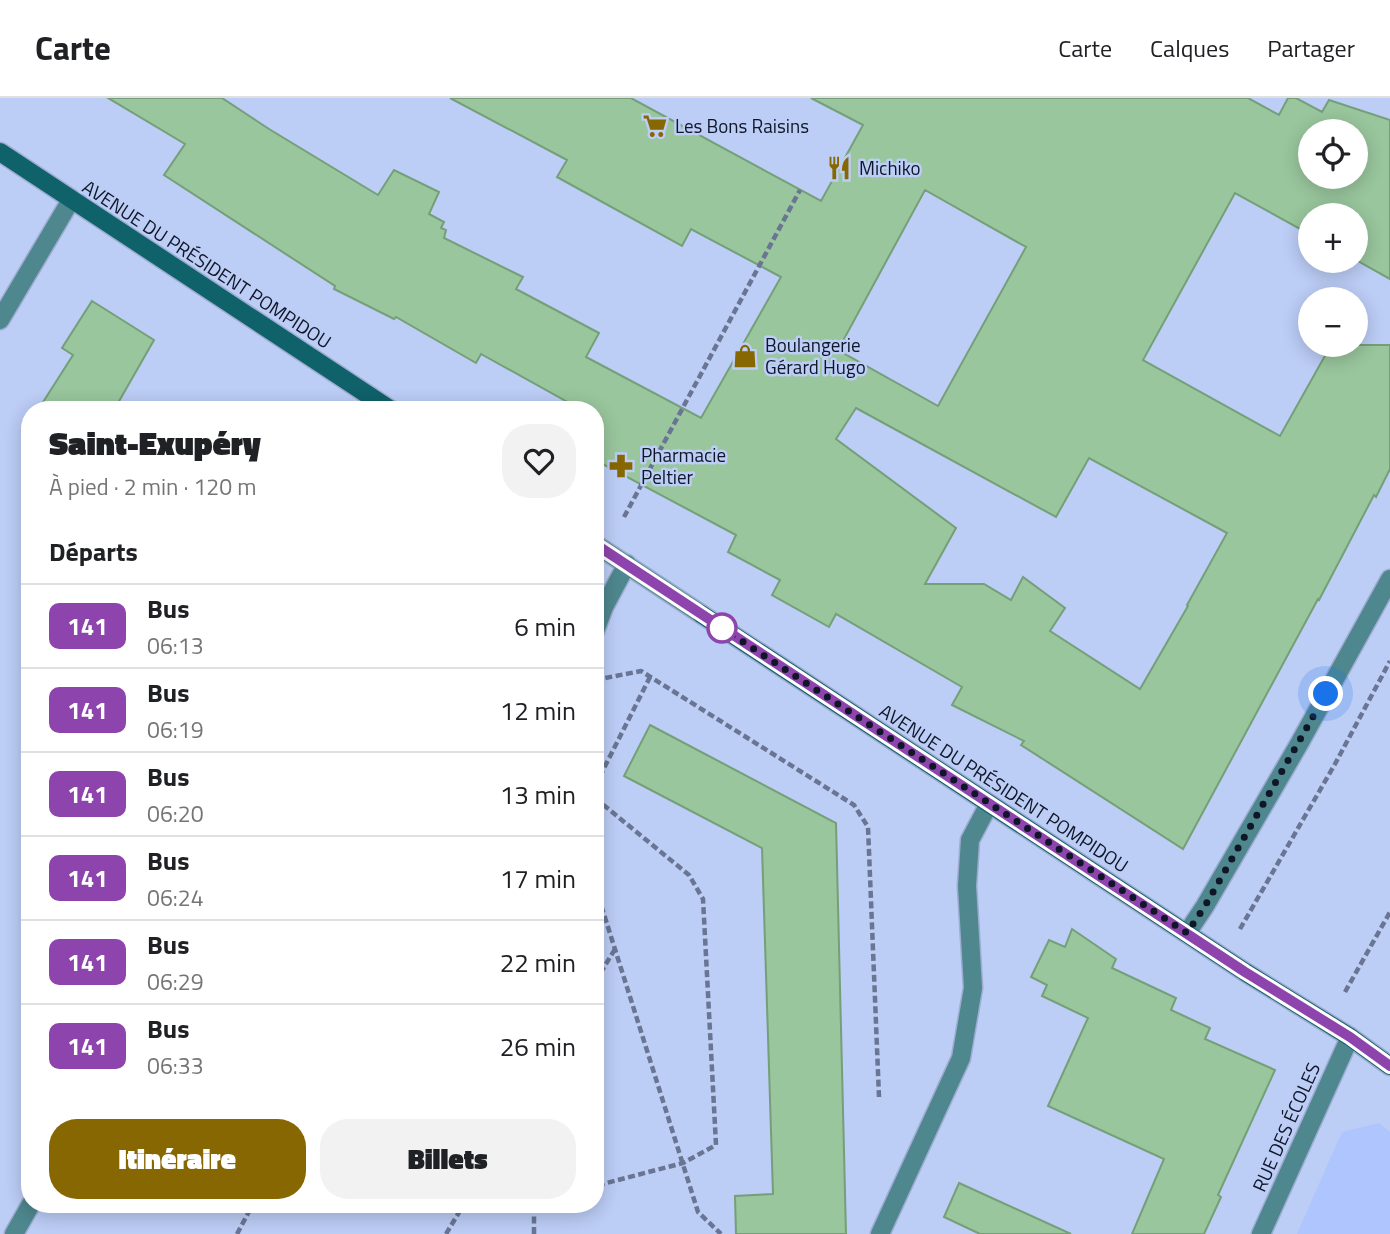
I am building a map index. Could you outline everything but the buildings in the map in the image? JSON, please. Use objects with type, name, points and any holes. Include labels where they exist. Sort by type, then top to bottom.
[{"type":"street","name":"AVENUE DU PRÉSIDENT POMPIDOU","points":[[0,152],[377,401]]},
{"type":"street","points":[[0,320],[71,200]]},
{"type":"street","name":"AVENUE DU PRÉSIDENT POMPIDOU","points":[[604,550],[989,804],[1350,1037],[1390,1066]]},
{"type":"street","points":[[604,607],[627,564]]},
{"type":"street","points":[[1187,933],[1212,894],[1390,579]]},
{"type":"street","points":[[880,1234],[961,1058],[972,988],[967,886],[970,840],[989,804]]},
{"type":"street","name":"RUE DES ÉCOLES","points":[[1261,1234],[1350,1037]]},
{"type":"street","points":[[15,1234],[26,1213]]},
{"type":"path","points":[[624,517],[800,190]]},
{"type":"path","points":[[1240,929],[1335,764],[1390,661]]},
{"type":"path","points":[[604,678],[641,671],[854,805],[868,827],[879,1097]]},
{"type":"path","points":[[604,768],[650,677]]},
{"type":"path","points":[[604,805],[689,875],[703,899],[716,1145],[683,1163],[604,1184]]},
{"type":"path","points":[[1345,992],[1390,912]]},
{"type":"path","points":[[604,914],[698,1212],[721,1234]]},
{"type":"path","points":[[604,967],[615,949]]},
{"type":"path","points":[[237,1234],[248,1213]]},
{"type":"path","points":[[446,1234],[459,1213]]},
{"type":"path","points":[[534,1213],[534,1234]]},
{"type":"shaded area","points":[[1379,1123],[1390,1132],[1390,1234],[1297,1234],[1342,1132]]},
{"type":"bus line","name":"141","points":[[604,550],[1245,972],[1350,1037],[1390,1066]]},
{"type":"place","name":"Les Bons Raisins","points":[[655,126]]},
{"type":"place","name":"Michiko","points":[[839,168]]},
{"type":"place","name":"Boulangerie Gérard Hugo","points":[[745,356]]},
{"type":"place","name":"Pharmacie Peltier","points":[[621,466]]},
{"type":"route","points":[[722,628],[1187,933],[1326,694]]}]
